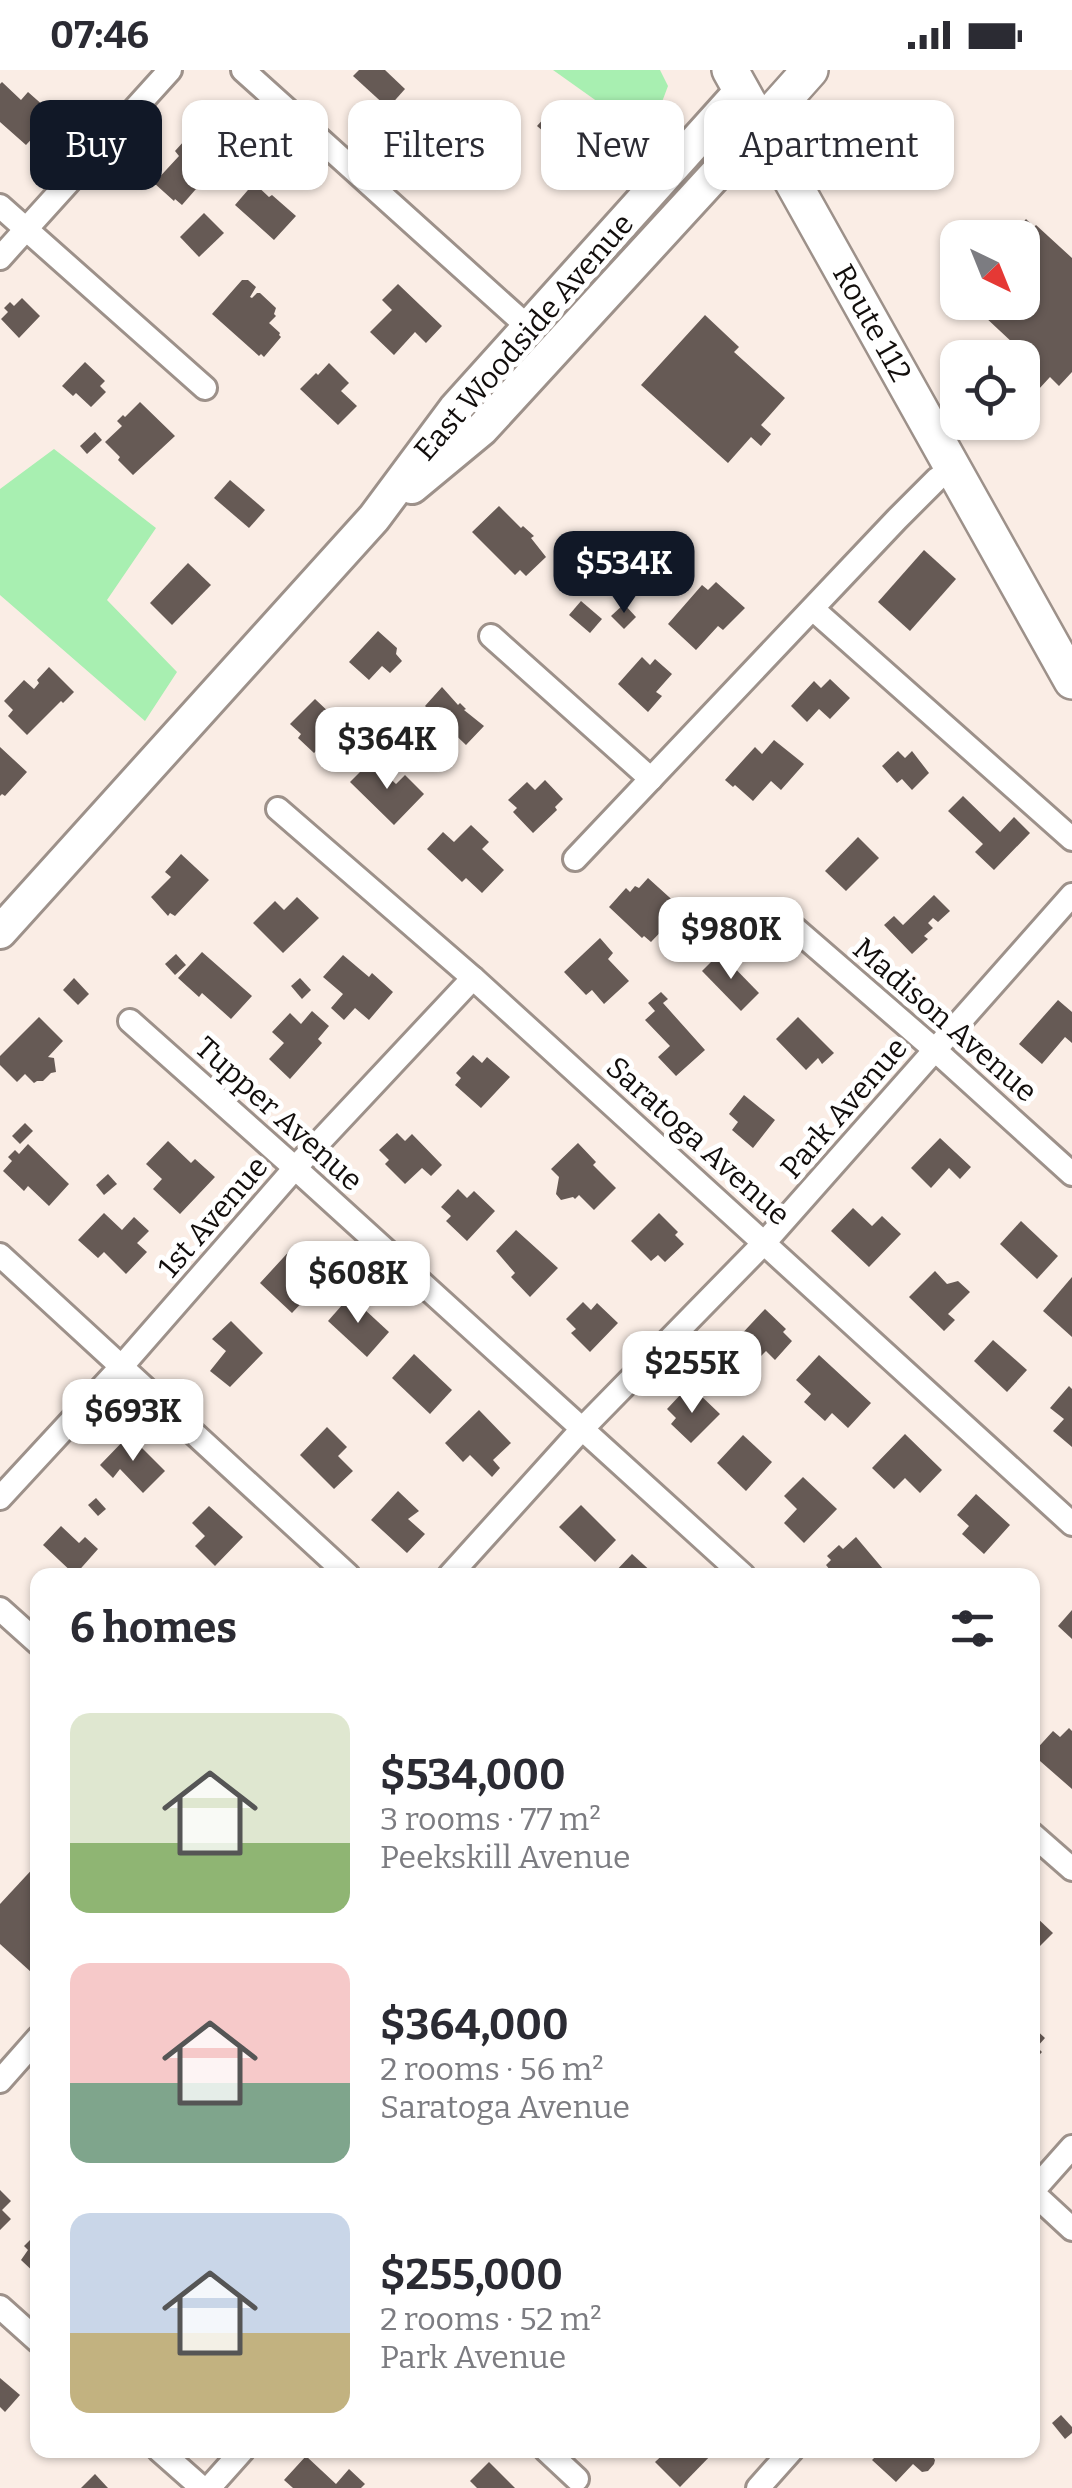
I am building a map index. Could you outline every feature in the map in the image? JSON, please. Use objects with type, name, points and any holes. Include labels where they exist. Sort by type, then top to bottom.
[{"type":"main road","name":"East Woodside Avenue","points":[[782,100],[810,70]]},
{"type":"main road","name":"East Woodside Avenue","points":[[0,932],[374,518],[455,409],[744,77]]},
{"type":"main road","name":"East Woodside Avenue","points":[[374,518],[482,429],[704,185]]},
{"type":"main road","name":"Route 112","points":[[797,190],[1072,682]]},
{"type":"street","points":[[0,258],[170,70]]},
{"type":"street","points":[[243,70],[528,328]]},
{"type":"street","points":[[0,206],[205,388]]},
{"type":"street","points":[[575,859],[897,519],[953,468]]},
{"type":"street","points":[[814,610],[1072,840]]},
{"type":"street","points":[[491,636],[651,780]]},
{"type":"street","name":"Saratoga Avenue","points":[[278,810],[473,978],[1072,1524]]},
{"type":"street","name":"Park Avenue","points":[[456,1568],[581,1430],[765,1242],[1072,895]]},
{"type":"street","name":"Madison Avenue","points":[[777,913],[1072,1174]]},
{"type":"street","name":"1st Avenue","points":[[0,1498],[296,1168],[473,978]]},
{"type":"street","name":"Tupper Avenue","points":[[130,1021],[735,1568]]},
{"type":"street","points":[[0,1255],[340,1568]]},
{"type":"street","points":[[0,1609],[30,1636]]},
{"type":"street","points":[[1040,1841],[1072,1869]]},
{"type":"street","points":[[0,2081],[30,2047]]},
{"type":"street","points":[[1040,2183],[1072,2148]]},
{"type":"street","points":[[1040,2199],[1072,2228]]},
{"type":"street","points":[[0,2307],[30,2334]]},
{"type":"street","points":[[169,2458],[205,2488],[235,2458]]},
{"type":"street","points":[[555,2458],[578,2479]]},
{"type":"street","points":[[758,2488],[785,2458]]},
{"type":"green space","points":[[553,70],[660,70],[668,86],[663,100],[595,100]]},
{"type":"green space","points":[[54,449],[156,528],[107,600],[177,672],[145,721],[0,595],[0,489]]},
{"type":"building","points":[[359,70],[385,70],[405,89],[395,100],[379,100],[353,76]]},
{"type":"building","points":[[0,84],[21,100],[28,92],[37,100],[30,100],[30,141],[26,145],[0,122]]},
{"type":"building","points":[[182,143],[182,190],[195,190],[182,205],[162,190],[162,174],[179,156],[175,151]]},
{"type":"building","points":[[248,190],[262,190],[296,216],[274,240],[235,205]]},
{"type":"building","points":[[204,213],[224,233],[199,257],[180,237]]},
{"type":"building","points":[[1040,229],[1072,258],[1072,372],[1059,386],[1050,377],[1040,388],[1040,340],[1010,340],[988,320],[1040,320]]},
{"type":"building","points":[[242,280],[256,287],[250,297],[260,293],[276,308],[276,316],[269,323],[281,337],[264,357],[212,314]]},
{"type":"building","points":[[398,284],[442,326],[426,343],[415,332],[394,355],[370,332],[392,310],[382,300]]},
{"type":"building","points":[[22,298],[40,316],[19,338],[1,319],[10,302],[14,306]]},
{"type":"building","points":[[705,315],[739,347],[734,352],[785,398],[761,425],[771,434],[761,446],[751,437],[728,463],[641,385]]},
{"type":"building","points":[[85,362],[105,381],[100,386],[106,392],[91,407],[62,386]]},
{"type":"building","points":[[329,363],[349,383],[341,391],[357,406],[338,425],[300,389]]},
{"type":"building","points":[[140,402],[175,436],[133,475],[105,442],[122,426],[117,421]]},
{"type":"building","points":[[95,432],[102,440],[87,454],[80,446]]},
{"type":"building","points":[[230,480],[265,510],[249,528],[214,498]]},
{"type":"building","points":[[499,506],[534,536],[531,538],[546,557],[526,576],[520,570],[515,575],[472,532]]},
{"type":"building","points":[[924,550],[956,579],[910,631],[878,602]]},
{"type":"building","points":[[631,562],[646,578],[627,595],[612,579]]},
{"type":"building","points":[[188,563],[211,585],[172,625],[150,603]]},
{"type":"building","points":[[716,582],[745,608],[723,630],[718,626],[696,650],[668,624],[702,585],[708,590]]},
{"type":"building","points":[[581,601],[602,619],[590,633],[569,615]]},
{"type":"building","points":[[624,604],[636,617],[624,629],[611,616]]},
{"type":"building","points":[[378,631],[397,648],[396,654],[402,661],[390,673],[382,666],[369,680],[349,662]]},
{"type":"building","points":[[642,657],[650,665],[655,659],[672,674],[656,692],[662,696],[648,712],[618,684]]},
{"type":"building","points":[[49,667],[74,692],[27,735],[8,716],[13,710],[4,701],[24,680],[34,689]]},
{"type":"building","points":[[830,679],[850,698],[830,719],[819,709],[807,722],[791,706],[814,681],[821,688]]},
{"type":"building","points":[[442,687],[484,726],[466,745],[425,706]]},
{"type":"building","points":[[315,699],[351,733],[326,759],[298,738],[301,734],[290,724]]},
{"type":"building","points":[[774,740],[804,764],[781,790],[771,781],[753,801],[725,780],[755,747],[762,754]]},
{"type":"building","points":[[0,747],[27,772],[5,796],[0,796]]},
{"type":"building","points":[[898,751],[905,758],[912,751],[929,773],[912,790],[902,779],[897,783],[882,766]]},
{"type":"building","points":[[371,761],[396,784],[405,775],[424,794],[394,825],[350,782]]},
{"type":"building","points":[[545,780],[563,799],[533,833],[513,812],[517,808],[508,800],[527,782],[535,790]]},
{"type":"building","points":[[963,796],[1000,832],[1014,817],[1030,833],[994,870],[975,852],[983,844],[948,811]]},
{"type":"building","points":[[471,825],[489,842],[482,849],[504,870],[482,893],[466,878],[462,882],[427,849],[443,832],[454,842]]},
{"type":"building","points":[[858,837],[879,858],[846,891],[825,871]]},
{"type":"building","points":[[181,854],[209,880],[175,916],[168,916],[151,897],[171,877],[165,872]]},
{"type":"building","points":[[648,878],[679,906],[684,916],[670,922],[651,942],[609,907],[626,888],[630,892],[635,886],[639,888]]},
{"type":"building","points":[[934,895],[950,911],[938,922],[933,918],[928,923],[933,928],[924,936],[928,939],[912,954],[884,925],[894,916],[903,925]]},
{"type":"building","points":[[297,897],[319,918],[283,953],[253,923],[275,901],[284,910]]},
{"type":"building","points":[[600,938],[613,953],[608,959],[629,981],[604,1004],[592,990],[586,995],[564,972]]},
{"type":"building","points":[[202,952],[252,996],[231,1019],[178,978]]},
{"type":"building","points":[[720,953],[759,993],[741,1011],[702,971]]},
{"type":"building","points":[[176,954],[186,965],[175,975],[165,964]]},
{"type":"building","points":[[343,955],[393,992],[369,1020],[355,1008],[344,1020],[331,1008],[343,994],[323,977]]},
{"type":"building","points":[[74,978],[89,994],[78,1005],[63,990]]},
{"type":"building","points":[[300,978],[311,990],[302,999],[291,986]]},
{"type":"building","points":[[661,992],[668,999],[663,1003],[705,1050],[676,1076],[658,1057],[670,1046],[645,1020],[655,1011],[648,1003]]},
{"type":"building","points":[[1058,1000],[1072,1012],[1072,1043],[1065,1037],[1042,1064],[1019,1044]]},
{"type":"building","points":[[312,1011],[329,1026],[318,1039],[322,1043],[290,1079],[269,1059],[284,1043],[272,1032],[290,1013],[301,1024]]},
{"type":"building","points":[[39,1017],[63,1041],[48,1057],[54,1058],[56,1072],[34,1083],[25,1074],[17,1082],[0,1065],[0,1056]]},
{"type":"building","points":[[798,1017],[834,1053],[822,1064],[818,1058],[806,1070],[776,1039]]},
{"type":"building","points":[[473,1055],[482,1063],[487,1057],[510,1077],[481,1108],[455,1085],[461,1078],[456,1073]]},
{"type":"building","points":[[744,1095],[775,1120],[753,1148],[732,1130],[738,1122],[729,1114]]},
{"type":"building","points":[[25,1123],[33,1131],[20,1144],[12,1136]]},
{"type":"building","points":[[397,1133],[405,1141],[412,1134],[442,1165],[431,1176],[422,1168],[405,1184],[385,1164],[389,1160],[379,1150]]},
{"type":"building","points":[[940,1138],[971,1167],[960,1179],[949,1168],[931,1188],[911,1168]]},
{"type":"building","points":[[168,1141],[191,1163],[195,1159],[215,1177],[180,1214],[153,1189],[162,1179],[146,1164]]},
{"type":"building","points":[[578,1143],[616,1188],[594,1210],[579,1195],[561,1200],[556,1194],[559,1177],[551,1169]]},
{"type":"building","points":[[28,1144],[69,1184],[49,1206],[28,1186],[24,1191],[3,1171],[12,1161],[8,1157],[15,1150],[19,1154]]},
{"type":"building","points":[[108,1174],[117,1184],[104,1195],[96,1185]]},
{"type":"building","points":[[458,1189],[467,1198],[474,1191],[495,1211],[467,1241],[446,1221],[451,1216],[441,1207]]},
{"type":"building","points":[[853,1208],[872,1226],[882,1216],[901,1234],[869,1267],[831,1231]]},
{"type":"building","points":[[104,1213],[122,1230],[134,1217],[149,1231],[137,1243],[147,1252],[126,1274],[104,1252],[98,1258],[78,1240]]},
{"type":"building","points":[[659,1213],[684,1244],[665,1262],[658,1255],[651,1261],[631,1241]]},
{"type":"building","points":[[1021,1221],[1058,1256],[1037,1279],[1000,1244]]},
{"type":"building","points":[[516,1230],[558,1268],[530,1297],[511,1277],[515,1273],[496,1251]]},
{"type":"building","points":[[294,1246],[315,1266],[298,1284],[310,1294],[292,1313],[260,1283]]},
{"type":"building","points":[[935,1271],[947,1284],[958,1281],[970,1292],[948,1314],[955,1320],[944,1331],[909,1297]]},
{"type":"building","points":[[1072,1277],[1072,1337],[1043,1311]]},
{"type":"building","points":[[350,1296],[389,1332],[367,1357],[328,1321]]},
{"type":"building","points":[[583,1302],[591,1310],[597,1303],[618,1323],[590,1352],[571,1333],[576,1329],[566,1319]]},
{"type":"building","points":[[765,1309],[786,1329],[783,1332],[792,1341],[775,1360],[766,1351],[759,1358],[737,1339]]},
{"type":"building","points":[[231,1321],[263,1353],[230,1387],[210,1371],[226,1351],[212,1339]]},
{"type":"building","points":[[993,1340],[1027,1370],[1007,1392],[974,1361]]},
{"type":"building","points":[[414,1354],[452,1390],[430,1414],[392,1378]]},
{"type":"building","points":[[819,1355],[871,1403],[848,1428],[832,1413],[825,1421],[804,1402],[811,1394],[796,1380]]},
{"type":"building","points":[[702,1366],[709,1373],[698,1384],[691,1376]]},
{"type":"building","points":[[1069,1386],[1072,1447],[1053,1431],[1064,1419],[1050,1408]]},
{"type":"building","points":[[682,1393],[690,1401],[698,1393],[720,1414],[691,1443],[671,1424],[676,1418],[667,1409]]},
{"type":"building","points":[[479,1410],[511,1443],[493,1460],[500,1468],[492,1477],[470,1455],[463,1462],[445,1443]]},
{"type":"building","points":[[327,1427],[347,1447],[338,1456],[353,1471],[334,1489],[300,1455]]},
{"type":"building","points":[[905,1434],[942,1470],[920,1493],[905,1478],[894,1489],[872,1468]]},
{"type":"building","points":[[129,1435],[165,1471],[143,1493],[120,1469],[113,1478],[100,1465]]},
{"type":"building","points":[[743,1435],[772,1462],[746,1491],[717,1463]]},
{"type":"building","points":[[803,1477],[837,1509],[804,1543],[784,1523],[797,1509],[784,1496]]},
{"type":"building","points":[[398,1491],[419,1511],[408,1519],[425,1534],[407,1553],[371,1520]]},
{"type":"building","points":[[976,1494],[1010,1525],[984,1554],[962,1534],[969,1526],[957,1515]]},
{"type":"building","points":[[96,1498],[106,1509],[98,1516],[88,1505]]},
{"type":"building","points":[[581,1505],[616,1540],[595,1562],[559,1527]]},
{"type":"building","points":[[209,1506],[243,1537],[215,1566],[195,1546],[205,1536],[192,1523]]},
{"type":"building","points":[[61,1526],[79,1543],[85,1537],[98,1549],[81,1568],[68,1568],[43,1545]]},
{"type":"building","points":[[856,1537],[882,1568],[828,1568],[826,1565],[831,1560],[827,1556],[839,1545],[843,1549]]},
{"type":"building","points":[[632,1554],[647,1568],[619,1568]]},
{"type":"building","points":[[1072,1610],[1072,1639],[1058,1626]]},
{"type":"building","points":[[1069,1728],[1072,1731],[1072,1789],[1040,1761],[1040,1745],[1053,1731],[1060,1737]]},
{"type":"building","points":[[30,1872],[30,1971],[0,1944],[0,1904]]},
{"type":"building","points":[[1040,1921],[1053,1933],[1040,1946]]},
{"type":"building","points":[[0,2190],[11,2201],[2,2210],[11,2219],[0,2230]]},
{"type":"building","points":[[30,2240],[30,2268],[21,2260],[28,2250],[24,2246]]},
{"type":"building","points":[[0,2378],[20,2395],[5,2412],[0,2407]]},
{"type":"building","points":[[1061,2415],[1072,2427],[1072,2433],[1065,2439],[1052,2423]]},
{"type":"building","points":[[308,2458],[336,2484],[349,2469],[365,2484],[361,2488],[293,2488],[284,2480]]},
{"type":"building","points":[[659,2458],[708,2458],[680,2487],[655,2462]]},
{"type":"building","points":[[872,2460],[935,2460],[928,2471],[922,2472],[913,2464],[896,2482]]},
{"type":"building","points":[[489,2462],[515,2488],[477,2488],[470,2481]]},
{"type":"building","points":[[95,2474],[108,2488],[81,2488]]}]
